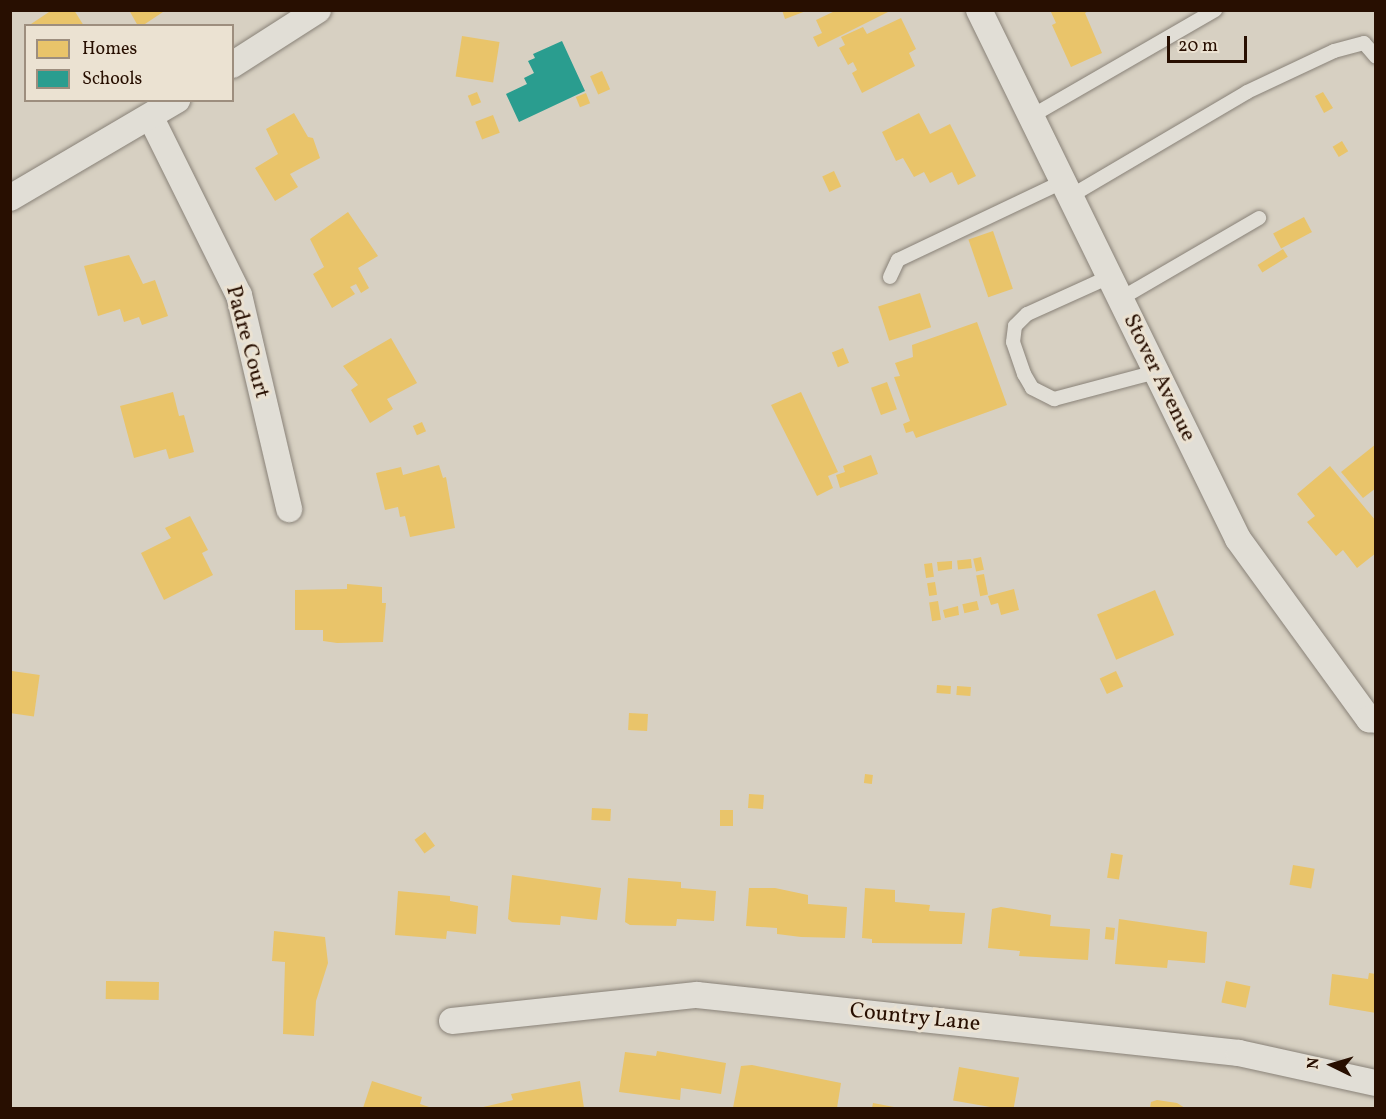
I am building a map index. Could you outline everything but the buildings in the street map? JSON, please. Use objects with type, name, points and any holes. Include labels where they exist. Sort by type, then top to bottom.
[{"type":"street","points":[[234,64],[318,10]]},
{"type":"street","name":"Stover Avenue","points":[[979,10],[1238,539],[1369,719],[1376,720]]},
{"type":"street","points":[[10,198],[174,102]]},
{"type":"street","name":"Padre Court","points":[[150,118],[238,295],[289,509]]},
{"type":"street","name":"Country Lane","points":[[452,1021],[697,995],[1239,1053],[1376,1083]]},
{"type":"lane","points":[[1030,117],[1215,10]]},
{"type":"lane","points":[[890,278],[898,260],[1066,190],[1246,92],[1334,51],[1364,43],[1376,57]]},
{"type":"lane","points":[[1120,299],[1259,218]]},
{"type":"lane","points":[[1109,277],[1027,314],[1015,326],[1013,342],[1024,374],[1032,388],[1054,399],[1156,372]]}]
